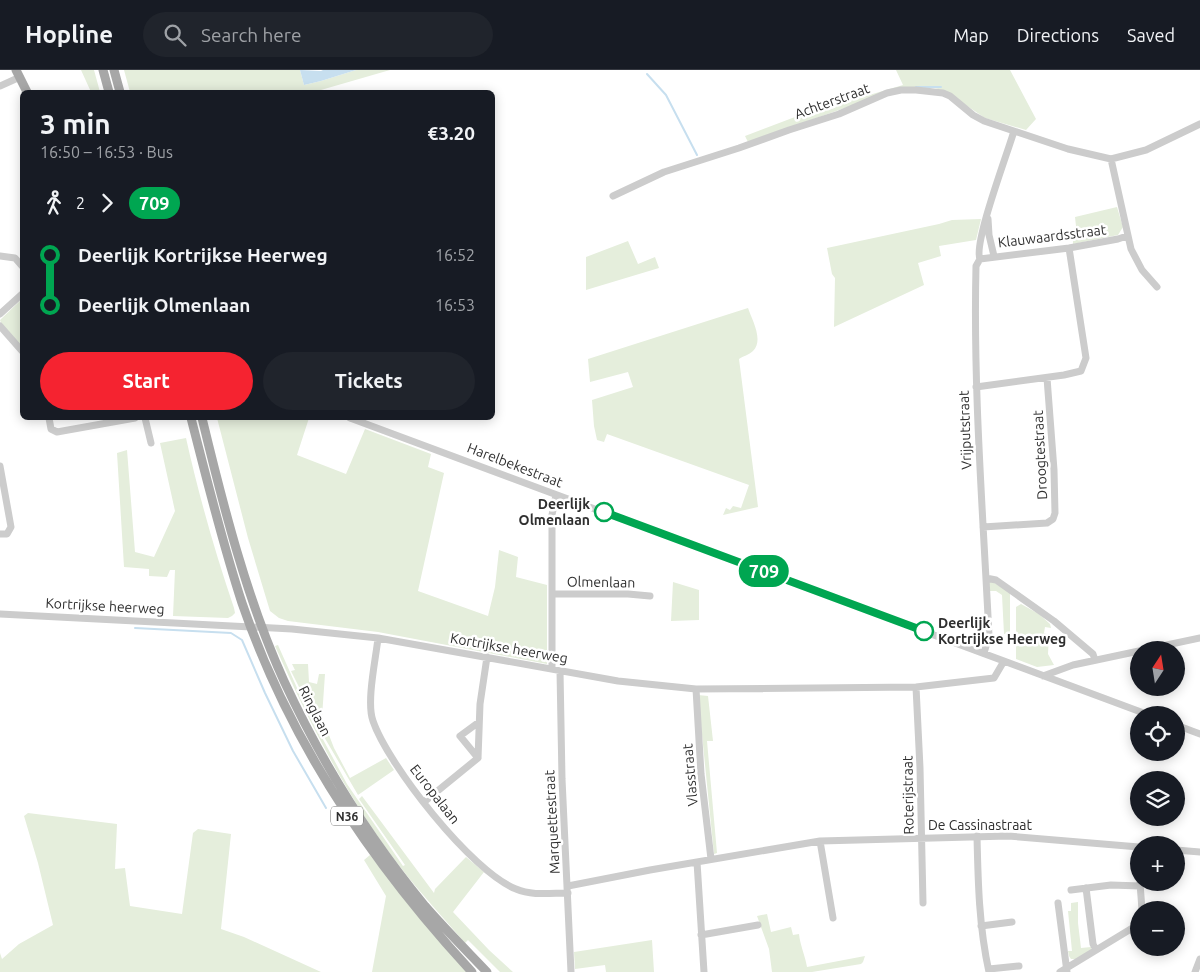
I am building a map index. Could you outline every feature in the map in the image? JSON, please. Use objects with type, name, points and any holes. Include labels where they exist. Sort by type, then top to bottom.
[{"type":"main road","points":[[103,70],[108,90]]},
{"type":"main road","points":[[114,70],[119,90]]},
{"type":"main road","points":[[18,73],[26,90]]},
{"type":"main road","name":"Ringlaan","points":[[192,420],[227,552],[251,626],[277,688],[305,745],[353,824],[411,903],[472,972]]},
{"type":"main road","name":"Ringlaan","points":[[203,420],[235,540],[263,626],[284,680],[300,714],[350,802],[378,844],[424,905],[487,972]]},
{"type":"street","points":[[0,86],[18,73]]},
{"type":"street","name":"Achterstraat","points":[[613,196],[664,172],[839,114],[887,94],[902,90],[943,93],[984,121],[1068,149],[1111,159],[1146,150],[1200,124]]},
{"type":"street","name":"Vrijputstraat","points":[[984,653],[989,636],[976,387],[974,327],[976,266],[980,259],[978,254],[979,244],[1014,131]]},
{"type":"street","points":[[1111,159],[1128,236],[1137,263],[1157,287]]},
{"type":"street","name":"Vrijputstraat","points":[[989,209],[989,235],[994,256]]},
{"type":"street","name":"Klauwaardsstraat","points":[[980,259],[1069,248],[1128,236]]},
{"type":"street","points":[[976,387],[1075,374],[1081,371],[1085,363],[1083,338],[1069,248]]},
{"type":"street","points":[[0,256],[11,256],[20,264]]},
{"type":"street","points":[[0,314],[20,296]]},
{"type":"street","points":[[0,326],[20,349]]},
{"type":"street","name":"Droogtestraat","points":[[982,527],[1047,523],[1053,519],[1055,512],[1054,470],[1047,378]]},
{"type":"street","points":[[49,420],[51,429],[56,432],[124,420]]},
{"type":"street","points":[[145,420],[151,444]]},
{"type":"street","name":"Harelbekestraat","points":[[355,420],[1130,708]]},
{"type":"street","points":[[0,466],[11,527],[7,534],[0,534]]},
{"type":"street","name":"Olmenlaan","points":[[556,495],[552,515],[552,594],[556,670]]},
{"type":"street","points":[[986,578],[996,580],[1046,616],[1093,654],[1095,660]]},
{"type":"street","name":"Olmenlaan","points":[[552,594],[628,594],[650,596]]},
{"type":"street","name":"Kortrijkse heerweg","points":[[0,614],[263,626],[378,638],[618,681],[696,689],[916,688],[994,678],[1004,661]]},
{"type":"street","name":"Europalaan","points":[[378,638],[371,707],[372,720],[398,769],[456,841],[475,860],[503,883],[517,890],[535,893],[568,889]]},
{"type":"street","points":[[1185,641],[1200,638]]},
{"type":"street","points":[[1043,676],[1095,660],[1130,653]]},
{"type":"street","points":[[424,802],[478,758],[480,704],[487,657]]},
{"type":"street","name":"Marquettestraat","points":[[556,670],[571,972]]},
{"type":"street","name":"Roterijstraat","points":[[916,688],[923,903]]},
{"type":"street","name":"Vlasstraat","points":[[696,689],[701,774],[711,859]]},
{"type":"street","points":[[478,758],[460,736],[480,722]]},
{"type":"street","points":[[1185,728],[1200,734]]},
{"type":"street","points":[[977,836],[981,926],[989,971],[1019,966]]},
{"type":"street","name":"De Cassinastraat","points":[[568,889],[711,859],[820,841],[1008,836],[1130,846]]},
{"type":"street","points":[[820,841],[833,918]]},
{"type":"street","points":[[1185,851],[1200,852]]},
{"type":"street","points":[[697,862],[704,972]]},
{"type":"street","points":[[1071,890],[1130,884]]},
{"type":"street","points":[[1086,888],[1093,944],[1096,950]]},
{"type":"street","points":[[1058,903],[1065,971],[1130,929]]},
{"type":"street","points":[[981,926],[1012,922]]},
{"type":"street","points":[[701,935],[758,925]]},
{"type":"street","points":[[1195,972],[1200,959]]},
{"type":"green space","points":[[81,70],[94,70],[99,90],[90,90]]},
{"type":"green space","points":[[124,70],[300,70],[304,85],[356,70],[390,70],[321,90],[129,90]]},
{"type":"green space","points":[[896,70],[1010,70],[1036,119],[1026,130],[985,118],[945,91],[935,88],[905,87],[748,142],[745,136],[795,117],[903,85]]},
{"type":"green space","points":[[1117,207],[1123,227],[1118,235],[1073,244],[1073,236],[1077,235],[1075,217]]},
{"type":"green space","points":[[981,219],[976,240],[939,246],[941,256],[918,263],[924,285],[834,327],[835,278],[832,274],[827,248],[952,220]]},
{"type":"green space","points":[[628,241],[638,264],[655,257],[659,268],[586,290],[586,257]]},
{"type":"green space","points":[[20,301],[20,346],[1,323],[0,320]]},
{"type":"green space","points":[[748,308],[756,330],[757,341],[750,354],[739,359],[758,507],[723,515],[726,508],[730,510],[733,506],[741,508],[749,485],[607,434],[604,442],[597,440],[592,400],[633,387],[628,372],[590,382],[588,359]]},
{"type":"green space","points":[[218,420],[308,420],[297,455],[346,474],[365,429],[431,454],[428,467],[444,473],[418,591],[488,616],[495,587],[499,550],[518,557],[516,577],[547,585],[547,664],[378,632],[288,621],[279,618],[270,611],[248,538]]},
{"type":"green space","points":[[186,438],[208,524],[234,608],[235,613],[228,618],[173,616],[175,570],[170,570],[167,577],[149,576],[149,569],[124,567],[117,453],[127,450],[135,552],[154,557],[175,511],[160,443]]},
{"type":"green space","points":[[992,581],[1010,593],[1010,633],[1004,634],[1002,595],[996,591],[989,591],[989,582]]},
{"type":"green space","points":[[673,582],[699,590],[699,620],[671,621]]},
{"type":"green space","points":[[1021,604],[1039,614],[1050,624],[1051,628],[1045,627],[1044,633],[1049,635],[1048,654],[1054,665],[1037,667],[1016,659],[1016,607]]},
{"type":"green space","points":[[278,645],[305,706],[347,784],[403,866],[405,865],[359,799],[362,796],[434,893],[435,889],[466,857],[484,872],[453,912],[513,972],[500,972],[468,940],[465,943],[409,878],[382,842],[347,788],[316,733],[275,646]]},
{"type":"green space","points":[[292,664],[308,664],[309,682],[317,684],[319,674],[325,674],[322,717],[334,748],[350,778],[386,758],[394,770],[358,795],[323,735],[291,671],[295,670]]},
{"type":"green space","points":[[698,695],[708,696],[713,741],[707,741],[717,853],[714,854]]},
{"type":"green space","points":[[28,813],[117,824],[115,869],[125,868],[130,906],[182,914],[193,833],[198,829],[231,834],[221,929],[244,937],[321,972],[0,972],[0,953],[2,959],[19,944],[53,925],[24,816]]},
{"type":"green space","points":[[370,855],[409,905],[468,972],[372,972],[386,896],[364,860]]},
{"type":"green space","points":[[1078,902],[1081,948],[1091,947],[1091,950],[1077,959],[1071,959],[1068,951],[1072,951],[1068,911],[1071,911],[1071,903]]},
{"type":"green space","points":[[767,914],[771,932],[791,927],[793,935],[799,934],[807,967],[865,956],[863,962],[861,964],[812,972],[772,972],[769,949],[757,916]]},
{"type":"green space","points":[[652,940],[654,972],[606,972],[605,965],[575,969],[574,952]]},
{"type":"water","points":[[300,70],[321,71],[356,70],[304,85]]},
{"type":"waterway","points":[[647,74],[666,95],[697,155]]},
{"type":"waterway","points":[[916,87],[941,87]]},
{"type":"waterway","points":[[135,628],[231,633],[242,640],[293,751],[326,808]]},
{"type":"bus line","name":"709","points":[[604,512],[924,631]]},
{"type":"place","name":"Deerlijk Olmenlaan","points":[[604,512]]},
{"type":"place","name":"Deerlijk Kortrijkse Heerweg","points":[[924,631]]}]
